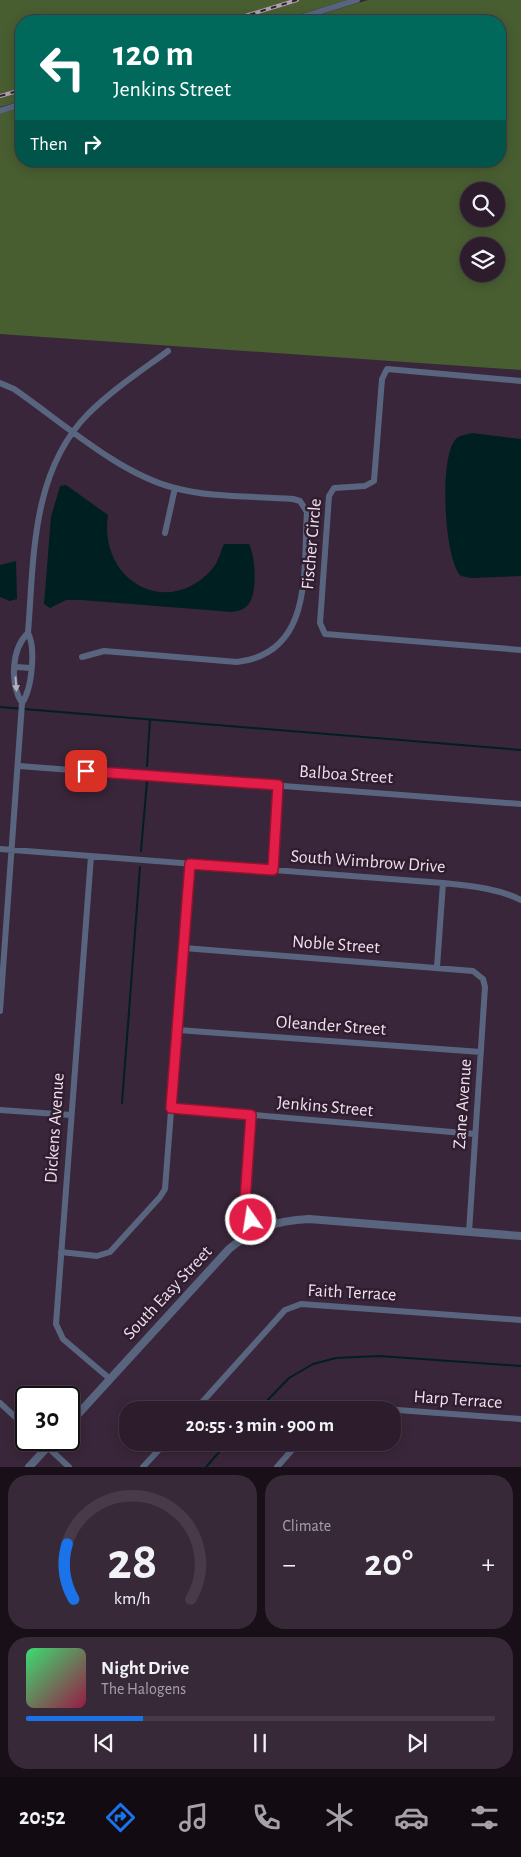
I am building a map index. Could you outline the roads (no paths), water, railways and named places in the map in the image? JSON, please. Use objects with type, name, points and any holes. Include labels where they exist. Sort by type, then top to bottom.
[{"type":"street","points":[[308,15],[357,0]]},
{"type":"street","points":[[0,111],[15,106]]},
{"type":"street","points":[[0,1011],[22,703],[28,695],[31,668],[32,640],[28,633],[40,508],[50,476],[64,446],[86,416],[109,394],[168,351]]},
{"type":"street","name":"Fischer Circle","points":[[521,381],[388,369],[382,379],[374,481],[365,486],[334,488],[328,496],[320,623],[325,634],[521,650]]},
{"type":"street","points":[[0,383],[14,389],[133,471],[175,488],[293,499],[300,501],[305,506],[307,512],[302,600],[299,614],[291,630],[274,648],[248,660],[237,662],[104,652],[82,658]]},
{"type":"street","points":[[165,533],[175,488]]},
{"type":"street","points":[[22,703],[16,694],[17,650],[21,640],[28,633]]},
{"type":"street","points":[[16,667],[31,668]]},
{"type":"street","name":"Balboa Street","points":[[19,766],[521,804]]},
{"type":"street","points":[[273,870],[278,785]]},
{"type":"street","name":"South Wimbrow Drive","points":[[0,848],[443,882],[477,886],[507,893],[521,900]]},
{"type":"street","name":"Dickens Avenue","points":[[91,856],[56,1324],[63,1338],[110,1379]]},
{"type":"street","points":[[62,1252],[97,1256],[110,1252],[160,1197],[166,1182],[190,864]]},
{"type":"street","points":[[437,968],[443,882]]},
{"type":"street","name":"Noble Street","points":[[184,948],[473,971],[483,979]]},
{"type":"street","name":"Zane Avenue","points":[[469,1232],[485,987],[483,979]]},
{"type":"street","name":"Oleander Street","points":[[178,1030],[481,1052]]},
{"type":"street","name":"Jenkins Street","points":[[171,1108],[475,1134]]},
{"type":"street","points":[[0,1110],[71,1115]]},
{"type":"street","points":[[251,1115],[245,1201],[255,1230]]},
{"type":"street","name":"South Easy Street","points":[[80,1412],[229,1249],[255,1230],[289,1220],[309,1219],[521,1236]]},
{"type":"street","name":"Faith Terrace","points":[[203,1401],[286,1310],[300,1304],[521,1320]]},
{"type":"street","points":[[0,1403],[15,1417]]},
{"type":"street","name":"Harp Terrace","points":[[401,1410],[521,1419]]},
{"type":"street","points":[[29,1467],[44,1451]]},
{"type":"street","points":[[52,1451],[69,1467]]},
{"type":"street","points":[[143,1467],[158,1451]]},
{"type":"street","points":[[277,1467],[291,1451]]},
{"type":"waterway","points":[[0,707],[521,750]]},
{"type":"waterway","points":[[147,766],[150,719]]},
{"type":"waterway","points":[[141,851],[147,781]]},
{"type":"waterway","points":[[122,1103],[140,867]]},
{"type":"waterway","points":[[267,1401],[289,1378],[313,1364],[336,1358],[379,1356],[521,1366]]},
{"type":"waterway","points":[[206,1467],[220,1451]]},
{"type":"railway","points":[[248,15],[297,0]]},
{"type":"railway","points":[[0,96],[15,92]]}]
